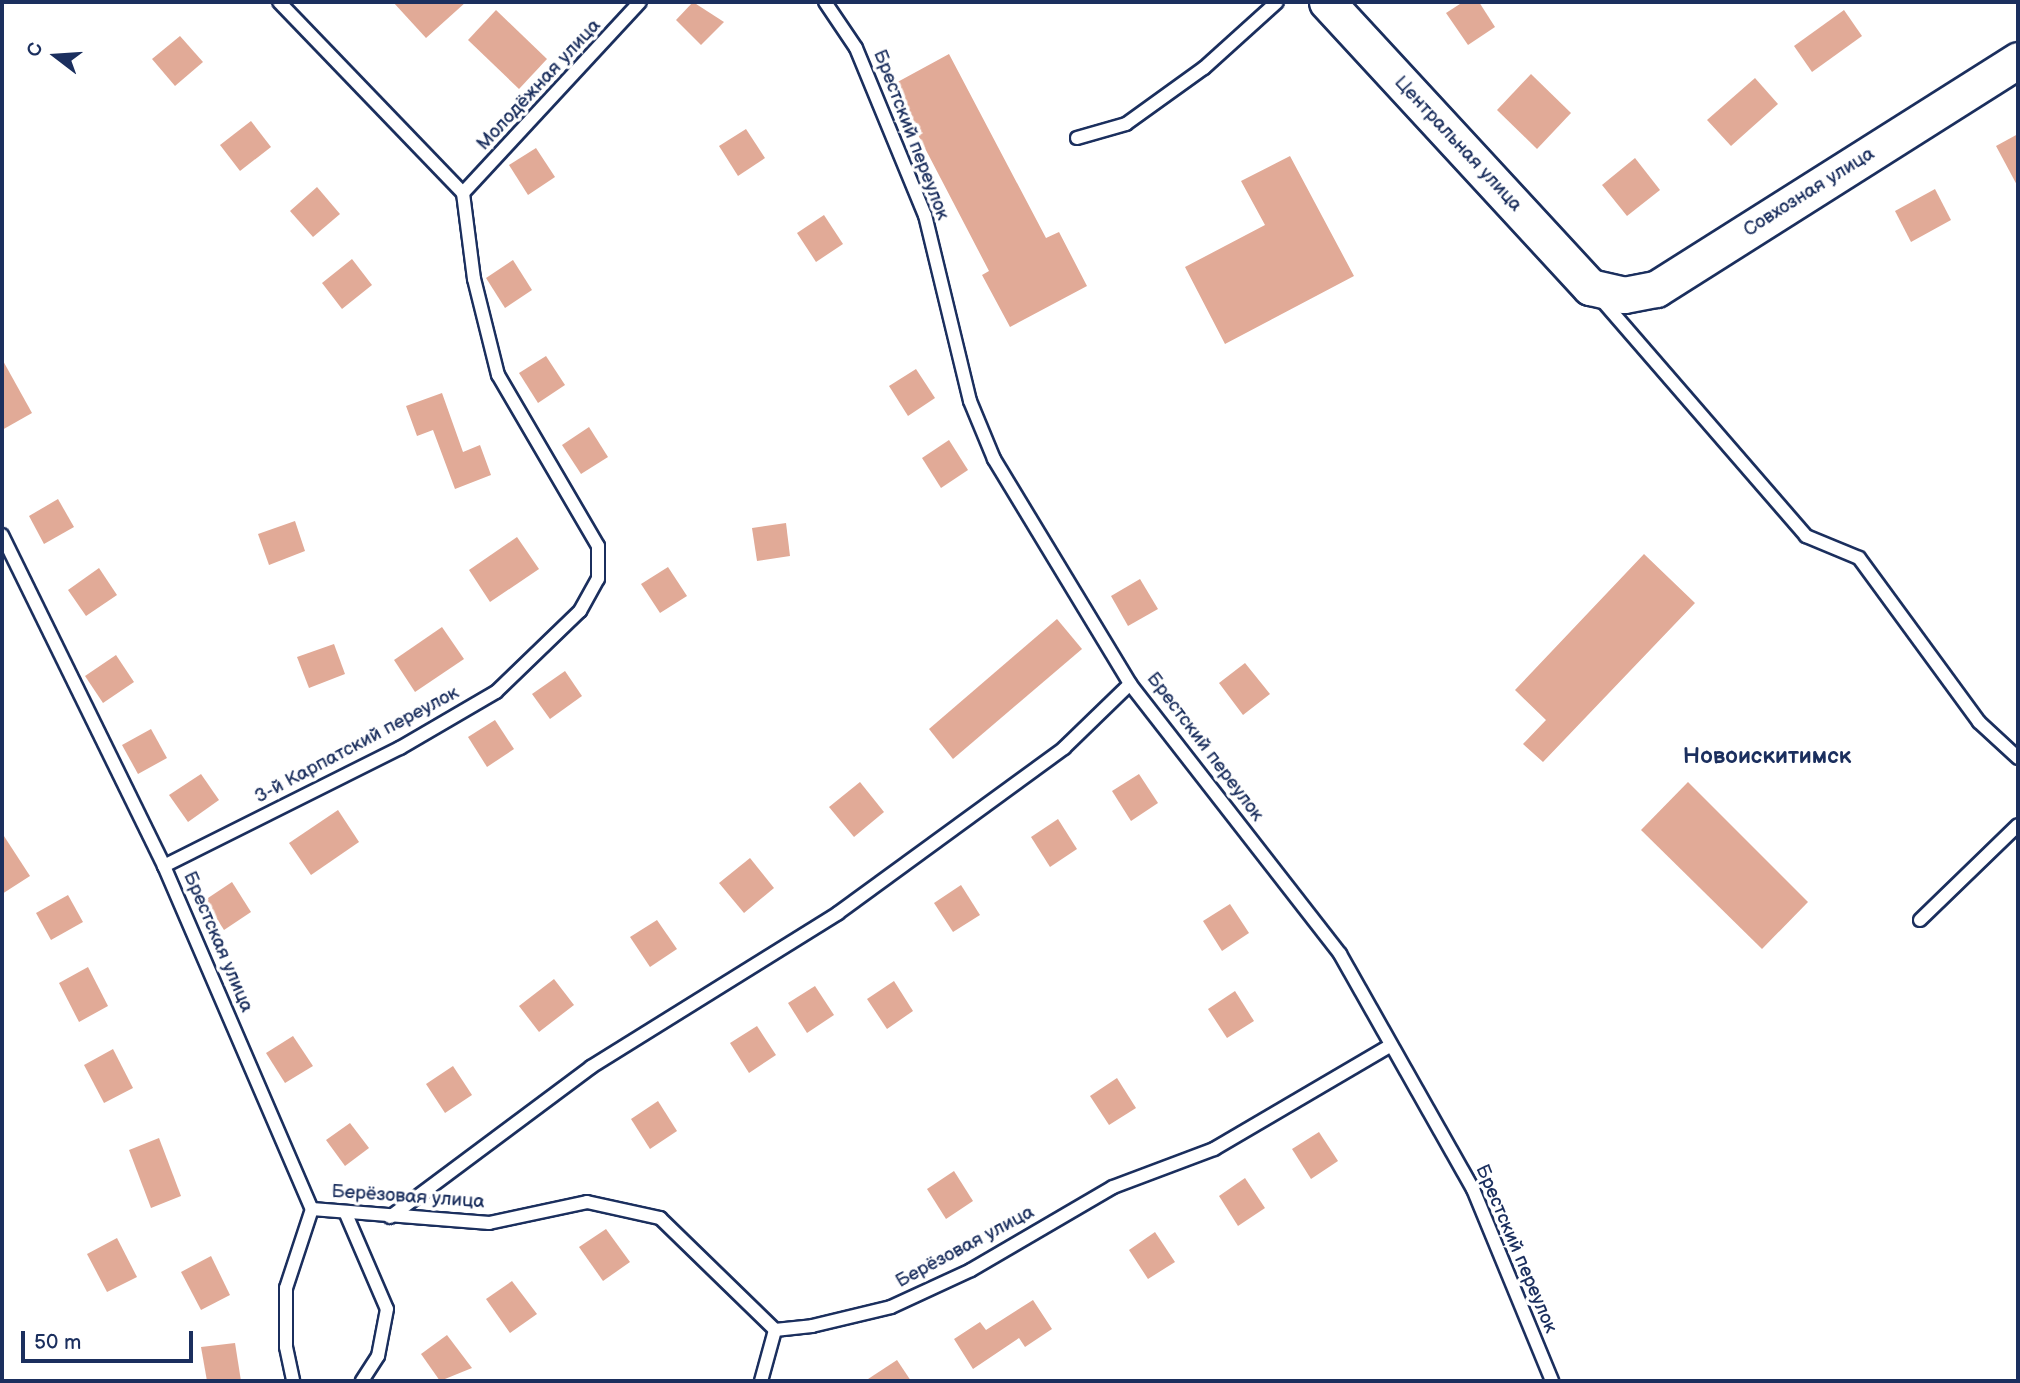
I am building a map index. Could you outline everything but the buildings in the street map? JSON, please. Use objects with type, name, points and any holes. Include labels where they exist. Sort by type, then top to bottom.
[{"type":"street","name":"Центральная улица","points":[[1326,2],[1590,287]]},
{"type":"street","name":"Совхозная улица","points":[[1590,287],[1624,295],[1656,289],[2018,60]]},
{"type":"lane","points":[[279,2],[463,193]]},
{"type":"lane","name":"Молодёжная улица","points":[[463,193],[640,2]]},
{"type":"lane","name":"Брестский переулок","points":[[825,2],[856,48],[925,215],[970,401],[994,459],[1130,684],[1340,954],[1473,1189],[1552,1381]]},
{"type":"lane","points":[[1077,138],[1126,124],[1204,68],[1277,2]]},
{"type":"lane","name":"3-й Карпатский переулок","points":[[164,866],[400,748],[496,692],[580,611],[598,579],[598,545],[498,375],[463,193]]},
{"type":"lane","points":[[1590,287],[1806,536],[1859,558],[1979,722],[2018,758]]},
{"type":"lane","name":"Брестская улица","points":[[2,535],[164,866],[312,1209]]},
{"type":"lane","points":[[390,1217],[592,1067],[838,914],[1064,748],[1130,684]]},
{"type":"lane","points":[[1920,920],[2018,825]]},
{"type":"lane","name":"Берёзовая улица","points":[[312,1209],[346,1214],[489,1223],[587,1202],[660,1218],[775,1330],[902,1302],[1113,1187],[1214,1149],[1391,1045]]},
{"type":"lane","points":[[293,1381],[286,1347],[286,1287],[312,1209]]},
{"type":"lane","points":[[346,1214],[387,1309],[378,1356],[362,1381]]},
{"type":"lane","points":[[761,1381],[775,1330]]},
{"type":"district","name":"Новоискитимск","points":[[1767,756]]}]
